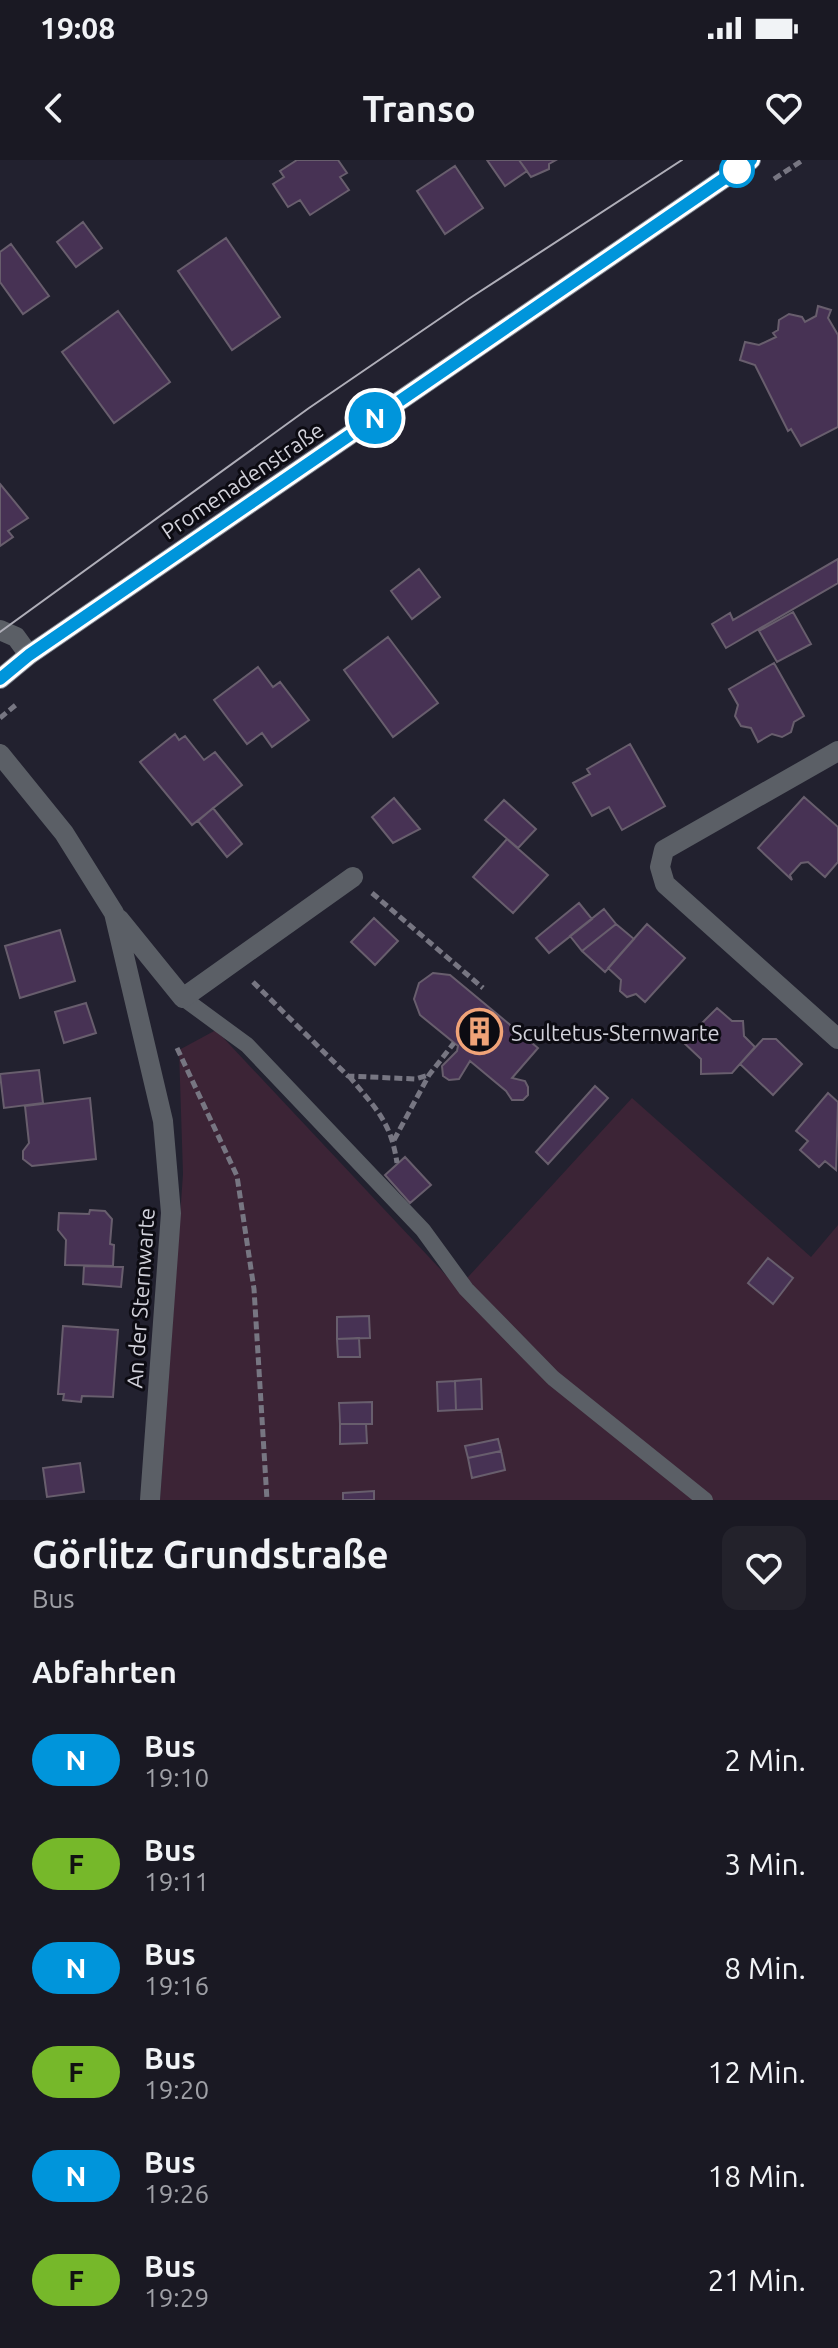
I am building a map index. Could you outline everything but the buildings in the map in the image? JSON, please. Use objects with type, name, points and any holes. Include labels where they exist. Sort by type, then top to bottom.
[{"type":"main road","name":"Promenadenstraße","points":[[0,679],[29,655],[751,160]]},
{"type":"street","points":[[0,630],[16,637],[29,655]]},
{"type":"street","points":[[838,751],[664,850],[660,867],[665,884],[838,1039]]},
{"type":"street","name":"An der Sternwarte","points":[[0,754],[64,833],[114,913],[183,998]]},
{"type":"street","points":[[183,998],[353,877]]},
{"type":"street","name":"An der Sternwarte","points":[[114,913],[163,1121],[171,1213],[150,1500]]},
{"type":"lane","points":[[183,998],[247,1045],[423,1230],[466,1289],[553,1378],[705,1500]]},
{"type":"path","points":[[353,877],[483,988]]},
{"type":"path","points":[[234,963],[348,1076],[386,1121],[394,1140],[397,1165]]},
{"type":"path","points":[[172,1038],[237,1176],[254,1289],[267,1500]]},
{"type":"path","points":[[394,1140],[429,1075],[454,1043]]},
{"type":"path","points":[[348,1076],[415,1079],[429,1075]]},
{"type":"shaded area","points":[[216,1030],[458,1288],[632,1098],[811,1257],[838,1225],[838,1500],[160,1500],[183,1174],[179,1050]]},
{"type":"tram line","points":[[0,632],[309,408],[470,298],[682,160]]},
{"type":"bus line","name":"N","points":[[0,679],[29,655],[751,160]]},
{"type":"place","name":"Scultetus-Sternwarte","points":[[480,1032]]}]
